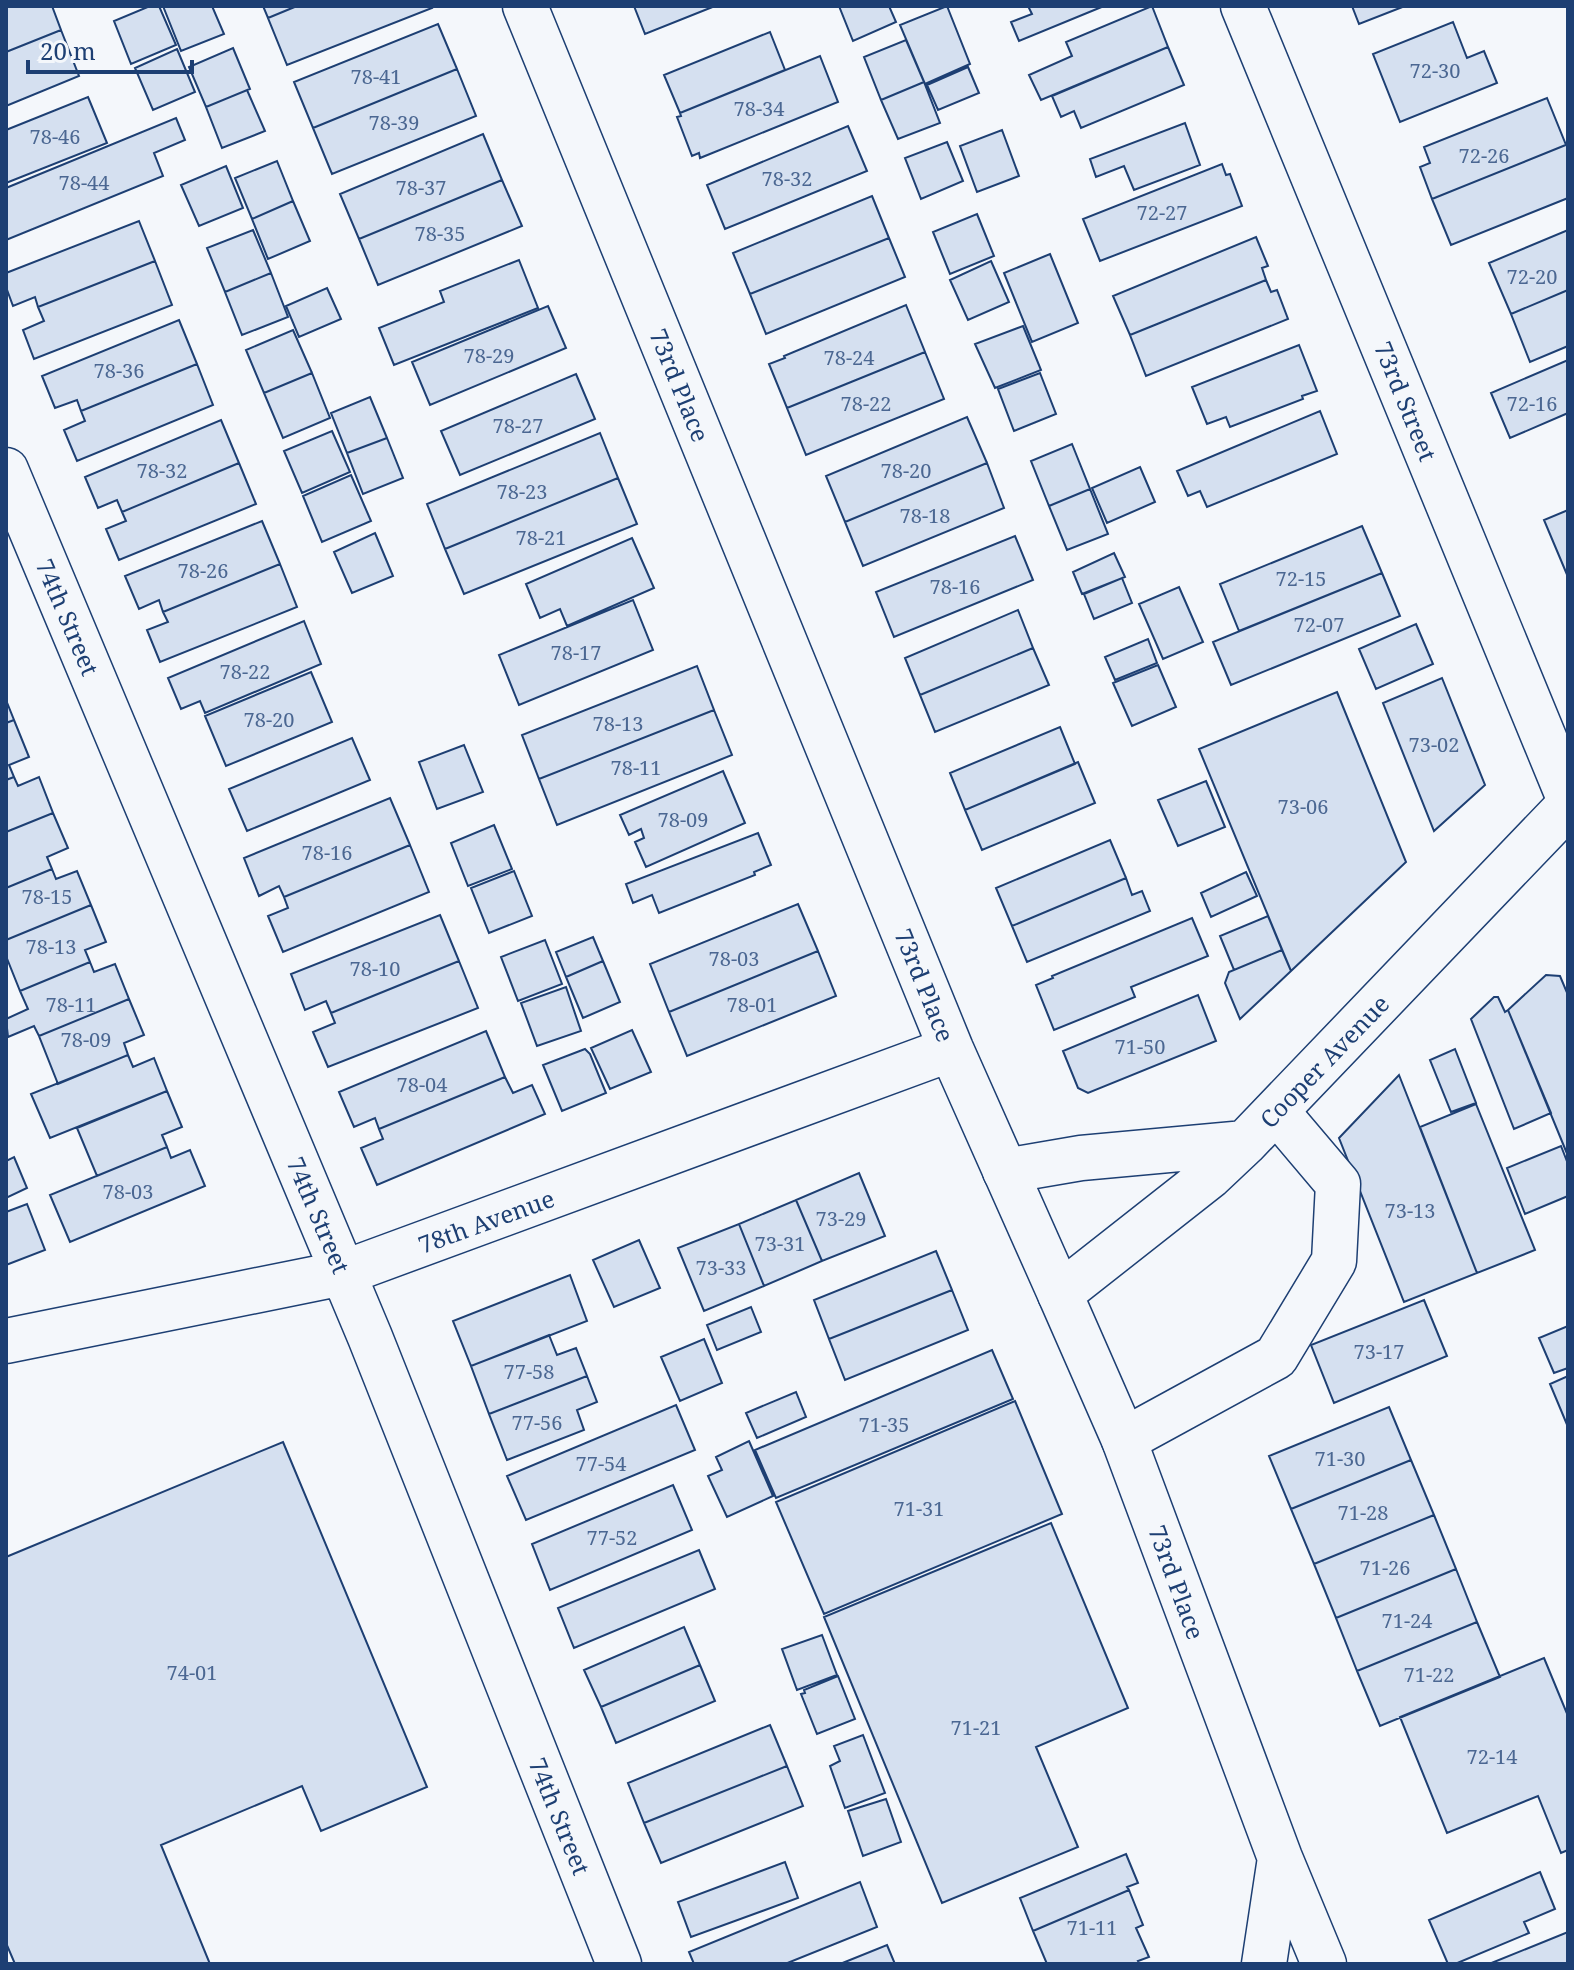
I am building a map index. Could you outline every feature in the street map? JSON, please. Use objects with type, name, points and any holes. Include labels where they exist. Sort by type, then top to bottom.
[{"type":"street","name":"73rd Place","points":[[525,6],[951,1049],[1124,1440],[1280,1858],[1324,1964]]},
{"type":"street","name":"73rd Street","points":[[1243,6],[1568,796]]},
{"type":"street","name":"74th Street","points":[[6,470],[343,1273],[619,1964]]},
{"type":"street","name":"Cooper Avenue","points":[[1060,1294],[1210,1176],[1245,1143],[1568,806]]},
{"type":"street","name":"78th Avenue","points":[[6,1341],[343,1273],[951,1049]]},
{"type":"street","points":[[1124,1440],[1276,1357],[1334,1261],[1338,1184],[1277,1112]]},
{"type":"street","points":[[1005,1171],[1081,1158],[1245,1143]]},
{"type":"street","points":[[1264,1964],[1280,1858]]},
{"type":"building","points":[[6,6],[52,6],[61,30],[6,52]]},
{"type":"building","points":[[150,6],[159,6],[176,45],[131,64],[114,21]]},
{"type":"building","points":[[163,6],[212,6],[224,34],[181,51]]},
{"type":"building","points":[[263,6],[297,6],[268,18]]},
{"type":"building","points":[[297,6],[432,8],[287,65],[268,18]]},
{"type":"building","points":[[634,6],[715,6],[645,34]]},
{"type":"building","points":[[839,6],[889,6],[896,22],[853,41]]},
{"type":"building","points":[[947,6],[970,64],[925,84],[900,25]]},
{"type":"building","points":[[1028,6],[1104,6],[1019,41],[1011,22],[1032,14]]},
{"type":"building","points":[[1152,6],[1168,47],[1041,100],[1029,75],[1072,56],[1066,42]]},
{"type":"building","points":[[1352,6],[1405,6],[1359,24]]},
{"type":"building","points":[[1453,22],[1467,58],[1484,51],[1497,83],[1400,122],[1373,54]]},
{"type":"building","points":[[438,24],[457,69],[313,128],[294,82]]},
{"type":"building","points":[[61,30],[79,76],[6,106],[6,52]]},
{"type":"building","points":[[770,32],[785,70],[680,113],[664,75]]},
{"type":"building","points":[[906,40],[924,82],[881,100],[864,57]]},
{"type":"building","points":[[1168,47],[1184,85],[1081,128],[1074,111],[1061,117],[1052,96]]},
{"type":"building","points":[[233,48],[250,89],[206,107],[189,67]]},
{"type":"building","points":[[177,49],[195,92],[153,110],[135,68]]},
{"type":"building","points":[[820,56],[838,102],[700,158],[699,153],[692,156],[677,117],[681,116],[680,113]]},
{"type":"building","points":[[968,67],[979,93],[938,110],[927,85]]},
{"type":"building","points":[[457,69],[476,116],[332,174],[313,128]]},
{"type":"building","points":[[924,82],[940,123],[898,139],[881,100]]},
{"type":"building","points":[[247,90],[265,131],[222,148],[206,107]]},
{"type":"building","points":[[88,97],[107,143],[6,183],[6,130]]},
{"type":"building","points":[[1547,98],[1566,145],[1432,199],[1420,167],[1430,163],[1424,147]]},
{"type":"building","points":[[176,118],[185,140],[154,153],[163,176],[6,240],[6,188]]},
{"type":"building","points":[[1185,123],[1200,165],[1134,190],[1124,166],[1096,177],[1090,159]]},
{"type":"building","points":[[848,126],[867,171],[725,229],[707,185]]},
{"type":"building","points":[[1002,130],[1019,176],[977,192],[960,146]]},
{"type":"building","points":[[483,134],[502,180],[359,239],[340,194]]},
{"type":"building","points":[[947,142],[963,181],[921,199],[905,158]]},
{"type":"building","points":[[1568,144],[1568,198],[1451,245],[1432,199]]},
{"type":"building","points":[[277,161],[293,201],[252,219],[235,178]]},
{"type":"building","points":[[1222,164],[1226,175],[1230,174],[1242,206],[1100,261],[1083,219]]},
{"type":"building","points":[[226,166],[243,208],[199,226],[181,185]]},
{"type":"building","points":[[502,180],[522,226],[378,285],[359,239]]},
{"type":"building","points":[[872,196],[889,238],[750,294],[733,253]]},
{"type":"building","points":[[293,201],[310,241],[268,259],[252,219]]},
{"type":"building","points":[[977,214],[994,256],[950,274],[933,232]]},
{"type":"building","points":[[139,221],[155,261],[38,307],[35,297],[13,306],[6,287],[6,273]]},
{"type":"building","points":[[253,230],[271,273],[225,292],[207,248]]},
{"type":"building","points":[[1568,230],[1568,290],[1511,314],[1489,263]]},
{"type":"building","points":[[1256,237],[1268,266],[1262,268],[1266,280],[1130,335],[1113,296]]},
{"type":"building","points":[[889,238],[905,277],[766,334],[750,294]]},
{"type":"building","points":[[1050,254],[1078,323],[1032,342],[1004,273]]},
{"type":"building","points":[[519,260],[538,308],[394,365],[379,328],[444,302],[440,291]]},
{"type":"building","points":[[155,261],[172,305],[34,359],[23,330],[44,321],[38,307]]},
{"type":"building","points":[[991,261],[1009,302],[968,320],[950,280]]},
{"type":"building","points":[[271,273],[288,317],[242,335],[225,292]]},
{"type":"building","points":[[1266,280],[1271,292],[1277,290],[1288,319],[1146,376],[1130,335]]},
{"type":"building","points":[[327,288],[341,319],[299,337],[286,306]]},
{"type":"building","points":[[1568,290],[1568,346],[1530,362],[1511,314]]},
{"type":"building","points":[[906,305],[925,352],[787,408],[769,364]]},
{"type":"building","points":[[548,306],[566,348],[430,405],[412,362]]},
{"type":"building","points":[[179,320],[197,364],[81,411],[77,400],[55,408],[42,376]]},
{"type":"building","points":[[1023,326],[1041,370],[995,388],[975,344]]},
{"type":"building","points":[[293,330],[312,373],[264,393],[246,350]]},
{"type":"building","points":[[1299,345],[1317,391],[1230,427],[1226,417],[1207,424],[1192,387]]},
{"type":"building","points":[[925,352],[944,399],[806,455],[787,408]]},
{"type":"building","points":[[1568,360],[1568,413],[1510,438],[1491,393]]},
{"type":"building","points":[[197,364],[213,405],[77,461],[64,430],[85,421],[81,411]]},
{"type":"building","points":[[312,373],[330,418],[283,438],[264,393]]},
{"type":"building","points":[[1040,373],[1056,414],[1014,431],[998,389]]},
{"type":"building","points":[[576,374],[595,419],[460,475],[441,431]]},
{"type":"building","points":[[370,397],[387,438],[347,453],[331,413]]},
{"type":"building","points":[[1320,411],[1337,454],[1207,507],[1200,491],[1188,496],[1177,471]]},
{"type":"building","points":[[967,417],[987,463],[845,522],[826,476]]},
{"type":"building","points":[[221,420],[239,463],[122,512],[117,500],[98,508],[85,477]]},
{"type":"building","points":[[332,431],[350,472],[302,493],[284,451]]},
{"type":"building","points":[[600,433],[618,478],[445,549],[427,504]]},
{"type":"building","points":[[387,438],[403,478],[363,494],[347,453]]},
{"type":"building","points":[[1072,444],[1090,489],[1049,506],[1031,461]]},
{"type":"building","points":[[239,463],[256,504],[119,560],[106,529],[126,521],[122,512]]},
{"type":"building","points":[[987,463],[1004,508],[863,566],[845,522]]},
{"type":"building","points":[[1140,467],[1155,502],[1107,523],[1092,488]]},
{"type":"building","points":[[351,475],[371,521],[322,542],[303,496]]},
{"type":"building","points":[[618,478],[637,524],[464,594],[445,549]]},
{"type":"building","points":[[1090,489],[1108,534],[1067,550],[1049,506]]},
{"type":"building","points":[[1568,510],[1568,577],[1544,520]]},
{"type":"building","points":[[262,521],[280,564],[163,612],[159,600],[139,609],[125,576]]},
{"type":"building","points":[[1362,526],[1382,573],[1239,631],[1220,584]]},
{"type":"building","points":[[375,533],[393,576],[352,593],[334,552]]},
{"type":"building","points":[[1015,536],[1033,580],[894,637],[876,592]]},
{"type":"building","points":[[632,538],[654,588],[567,626],[560,609],[540,618],[526,584]]},
{"type":"building","points":[[1114,553],[1125,577],[1082,594],[1073,572]]},
{"type":"building","points":[[280,564],[297,607],[160,662],[147,630],[168,622],[163,612]]},
{"type":"building","points":[[1382,573],[1400,616],[1231,685],[1213,642]]},
{"type":"building","points":[[1122,578],[1132,603],[1094,619],[1084,594]]},
{"type":"building","points":[[1179,587],[1203,642],[1163,659],[1139,604]]},
{"type":"building","points":[[633,600],[653,650],[519,705],[499,655]]},
{"type":"building","points":[[1018,610],[1033,648],[920,695],[905,658]]},
{"type":"building","points":[[304,621],[321,664],[205,713],[200,701],[181,709],[168,678]]},
{"type":"building","points":[[1416,624],[1433,664],[1376,689],[1359,649]]},
{"type":"building","points":[[1148,639],[1157,663],[1115,680],[1105,657]]},
{"type":"building","points":[[1033,648],[1049,685],[935,732],[920,695]]},
{"type":"building","points":[[1158,665],[1176,707],[1132,726],[1113,683]]},
{"type":"building","points":[[697,666],[714,710],[539,779],[522,735]]},
{"type":"building","points":[[311,672],[332,722],[226,766],[205,716]]},
{"type":"building","points":[[1442,678],[1485,785],[1434,831],[1383,703]]},
{"type":"building","points":[[1337,692],[1406,862],[1291,971],[1199,749]]},
{"type":"building","points":[[6,700],[14,720],[6,723]]},
{"type":"building","points":[[714,710],[732,755],[557,825],[539,779]]},
{"type":"building","points":[[14,720],[29,757],[9,765],[14,777],[6,780],[6,723]]},
{"type":"building","points":[[1060,727],[1075,764],[965,810],[950,773]]},
{"type":"building","points":[[352,738],[370,780],[247,831],[229,789]]},
{"type":"building","points":[[464,745],[483,792],[437,809],[419,762]]},
{"type":"building","points":[[1078,762],[1095,803],[982,850],[965,810]]},
{"type":"building","points":[[723,771],[745,823],[646,867],[635,842],[644,838],[641,829],[629,835],[620,815]]},
{"type":"building","points":[[14,777],[18,786],[39,777],[53,813],[6,832],[6,780]]},
{"type":"building","points":[[1206,781],[1225,827],[1178,846],[1158,800]]},
{"type":"building","points":[[390,798],[410,845],[284,897],[279,886],[259,896],[244,858]]},
{"type":"building","points":[[53,813],[68,848],[47,857],[52,869],[6,888],[6,832]]},
{"type":"building","points":[[494,825],[512,869],[468,886],[451,843]]},
{"type":"building","points":[[758,833],[771,865],[754,872],[755,875],[659,913],[652,895],[633,903],[626,884]]},
{"type":"building","points":[[1110,840],[1126,878],[1012,926],[996,888]]},
{"type":"building","points":[[410,845],[429,892],[283,952],[268,916],[288,908],[284,897]]},
{"type":"building","points":[[52,869],[56,879],[77,871],[91,905],[6,940],[6,888]]},
{"type":"building","points":[[514,871],[532,916],[489,933],[471,888]]},
{"type":"building","points":[[1246,872],[1257,896],[1211,917],[1201,893]]},
{"type":"building","points":[[1126,878],[1132,895],[1142,891],[1150,911],[1027,962],[1012,926]]},
{"type":"building","points":[[798,904],[818,951],[669,1012],[650,964]]},
{"type":"building","points":[[91,905],[106,942],[85,950],[90,962],[20,991],[6,956],[6,940]]},
{"type":"building","points":[[440,915],[459,961],[331,1013],[326,1001],[305,1010],[291,974]]},
{"type":"building","points":[[1268,916],[1282,950],[1234,970],[1220,936]]},
{"type":"building","points":[[1192,918],[1208,956],[1131,987],[1135,997],[1054,1030],[1036,985]]},
{"type":"building","points":[[593,937],[603,961],[566,977],[556,952]]},
{"type":"building","points":[[545,940],[562,984],[518,1001],[501,957]]},
{"type":"building","points":[[1282,950],[1291,971],[1240,1019],[1225,983],[1229,972]]},
{"type":"building","points":[[818,951],[836,996],[687,1056],[669,1012]]},
{"type":"building","points":[[459,961],[478,1008],[328,1067],[313,1032],[335,1023],[331,1013]]},
{"type":"building","points":[[603,961],[620,1002],[583,1018],[566,977]]},
{"type":"building","points":[[90,962],[94,972],[115,964],[129,999],[39,1036],[34,1026],[8,1037],[6,1019],[28,1009],[20,991]]},
{"type":"building","points":[[1546,975],[1560,976],[1568,995],[1568,1156],[1508,1010]]},
{"type":"building","points":[[566,987],[581,1031],[537,1046],[521,1003]]},
{"type":"building","points":[[1198,995],[1216,1041],[1088,1093],[1078,1088],[1063,1051]]},
{"type":"building","points":[[1494,997],[1498,997],[1505,1012],[1508,1010],[1551,1113],[1514,1129],[1471,1019]]},
{"type":"building","points":[[129,999],[144,1035],[124,1043],[128,1055],[58,1084],[39,1036]]},
{"type":"building","points":[[632,1030],[651,1072],[610,1089],[591,1048]]},
{"type":"building","points":[[486,1031],[505,1077],[379,1129],[375,1118],[354,1127],[339,1092]]},
{"type":"building","points":[[585,1049],[606,1093],[562,1111],[543,1065]]},
{"type":"building","points":[[1455,1049],[1476,1103],[1451,1112],[1430,1060]]},
{"type":"building","points":[[128,1055],[133,1067],[154,1058],[167,1091],[50,1138],[31,1094]]},
{"type":"building","points":[[1399,1075],[1477,1273],[1404,1302],[1339,1138]]},
{"type":"building","points":[[505,1077],[513,1093],[532,1085],[545,1114],[377,1185],[361,1148],[383,1139],[379,1129]]},
{"type":"building","points":[[167,1091],[182,1127],[162,1135],[167,1147],[97,1176],[77,1128]]},
{"type":"building","points":[[1476,1104],[1535,1250],[1477,1273],[1420,1127]]},
{"type":"building","points":[[1561,1146],[1568,1164],[1568,1196],[1525,1214],[1507,1168]]},
{"type":"building","points":[[167,1147],[171,1158],[190,1150],[205,1186],[70,1242],[50,1195]]},
{"type":"building","points":[[14,1157],[27,1188],[6,1198],[6,1161]]},
{"type":"building","points":[[859,1173],[885,1236],[822,1261],[796,1200]]},
{"type":"building","points":[[796,1200],[822,1261],[764,1286],[739,1224]]},
{"type":"building","points":[[27,1204],[45,1250],[6,1265],[6,1212]]},
{"type":"building","points":[[739,1224],[764,1286],[704,1311],[678,1248]]},
{"type":"building","points":[[639,1240],[660,1288],[614,1307],[593,1260]]},
{"type":"building","points":[[936,1251],[952,1290],[829,1339],[814,1300]]},
{"type":"building","points":[[570,1275],[587,1321],[471,1366],[453,1321]]},
{"type":"building","points":[[952,1290],[968,1330],[845,1380],[829,1339]]},
{"type":"building","points":[[1424,1300],[1447,1356],[1334,1403],[1311,1345]]},
{"type":"building","points":[[751,1307],[761,1332],[717,1350],[707,1325]]},
{"type":"building","points":[[1568,1326],[1568,1368],[1554,1373],[1539,1338]]},
{"type":"building","points":[[549,1335],[557,1355],[576,1348],[587,1376],[489,1414],[471,1366]]},
{"type":"building","points":[[704,1339],[722,1383],[680,1401],[661,1357]]},
{"type":"building","points":[[992,1350],[1013,1399],[776,1498],[755,1450]]},
{"type":"building","points":[[587,1376],[597,1402],[577,1410],[584,1430],[507,1460],[489,1414]]},
{"type":"building","points":[[1568,1376],[1568,1427],[1550,1384]]},
{"type":"building","points":[[796,1392],[806,1417],[757,1438],[746,1413]]},
{"type":"building","points":[[1015,1401],[1062,1514],[824,1614],[776,1502]]},
{"type":"building","points":[[676,1405],[695,1450],[526,1520],[507,1476]]},
{"type":"building","points":[[1389,1407],[1411,1460],[1291,1509],[1269,1456]]},
{"type":"building","points":[[749,1441],[773,1496],[727,1517],[708,1476],[722,1470],[716,1457]]},
{"type":"building","points":[[283,1442],[427,1787],[321,1831],[302,1786],[161,1845],[210,1964],[15,1964],[6,1943],[6,1557]]},
{"type":"building","points":[[1411,1460],[1434,1515],[1314,1564],[1291,1509]]},
{"type":"building","points":[[673,1485],[692,1530],[550,1590],[532,1544]]},
{"type":"building","points":[[1434,1515],[1456,1569],[1336,1618],[1314,1564]]},
{"type":"building","points":[[1051,1523],[1128,1708],[1036,1747],[1078,1847],[942,1903],[824,1617]]},
{"type":"building","points":[[699,1550],[715,1589],[574,1648],[558,1608]]},
{"type":"building","points":[[1456,1569],[1477,1622],[1357,1671],[1336,1618]]},
{"type":"building","points":[[1477,1622],[1500,1677],[1380,1726],[1357,1671]]},
{"type":"building","points":[[684,1627],[700,1665],[601,1707],[584,1670]]},
{"type":"building","points":[[822,1635],[837,1675],[797,1690],[782,1649]]},
{"type":"building","points":[[1544,1658],[1568,1716],[1568,1850],[1561,1853],[1538,1796],[1447,1833],[1400,1717]]},
{"type":"building","points":[[700,1665],[715,1701],[616,1743],[601,1707]]},
{"type":"building","points":[[838,1676],[855,1719],[817,1734],[801,1694]]},
{"type":"building","points":[[770,1725],[787,1766],[644,1823],[628,1783]]},
{"type":"building","points":[[863,1735],[885,1793],[845,1808],[830,1766],[840,1761],[834,1746]]},
{"type":"building","points":[[787,1766],[803,1806],[661,1863],[644,1823]]},
{"type":"building","points":[[886,1799],[901,1842],[863,1856],[848,1811]]},
{"type":"building","points":[[1126,1854],[1138,1883],[1127,1887],[1129,1890],[1033,1931],[1020,1898]]},
{"type":"building","points":[[785,1862],[798,1898],[691,1937],[678,1902]]},
{"type":"building","points":[[1540,1872],[1555,1909],[1524,1922],[1529,1933],[1455,1964],[1448,1964],[1429,1920]]},
{"type":"building","points":[[860,1882],[877,1927],[785,1964],[694,1964],[689,1952]]},
{"type":"building","points":[[1129,1890],[1143,1925],[1136,1928],[1149,1957],[1138,1961],[1140,1964],[1047,1964],[1033,1931]]},
{"type":"building","points":[[1568,1932],[1568,1964],[1489,1964]]},
{"type":"building","points":[[887,1945],[895,1964],[840,1964]]}]
